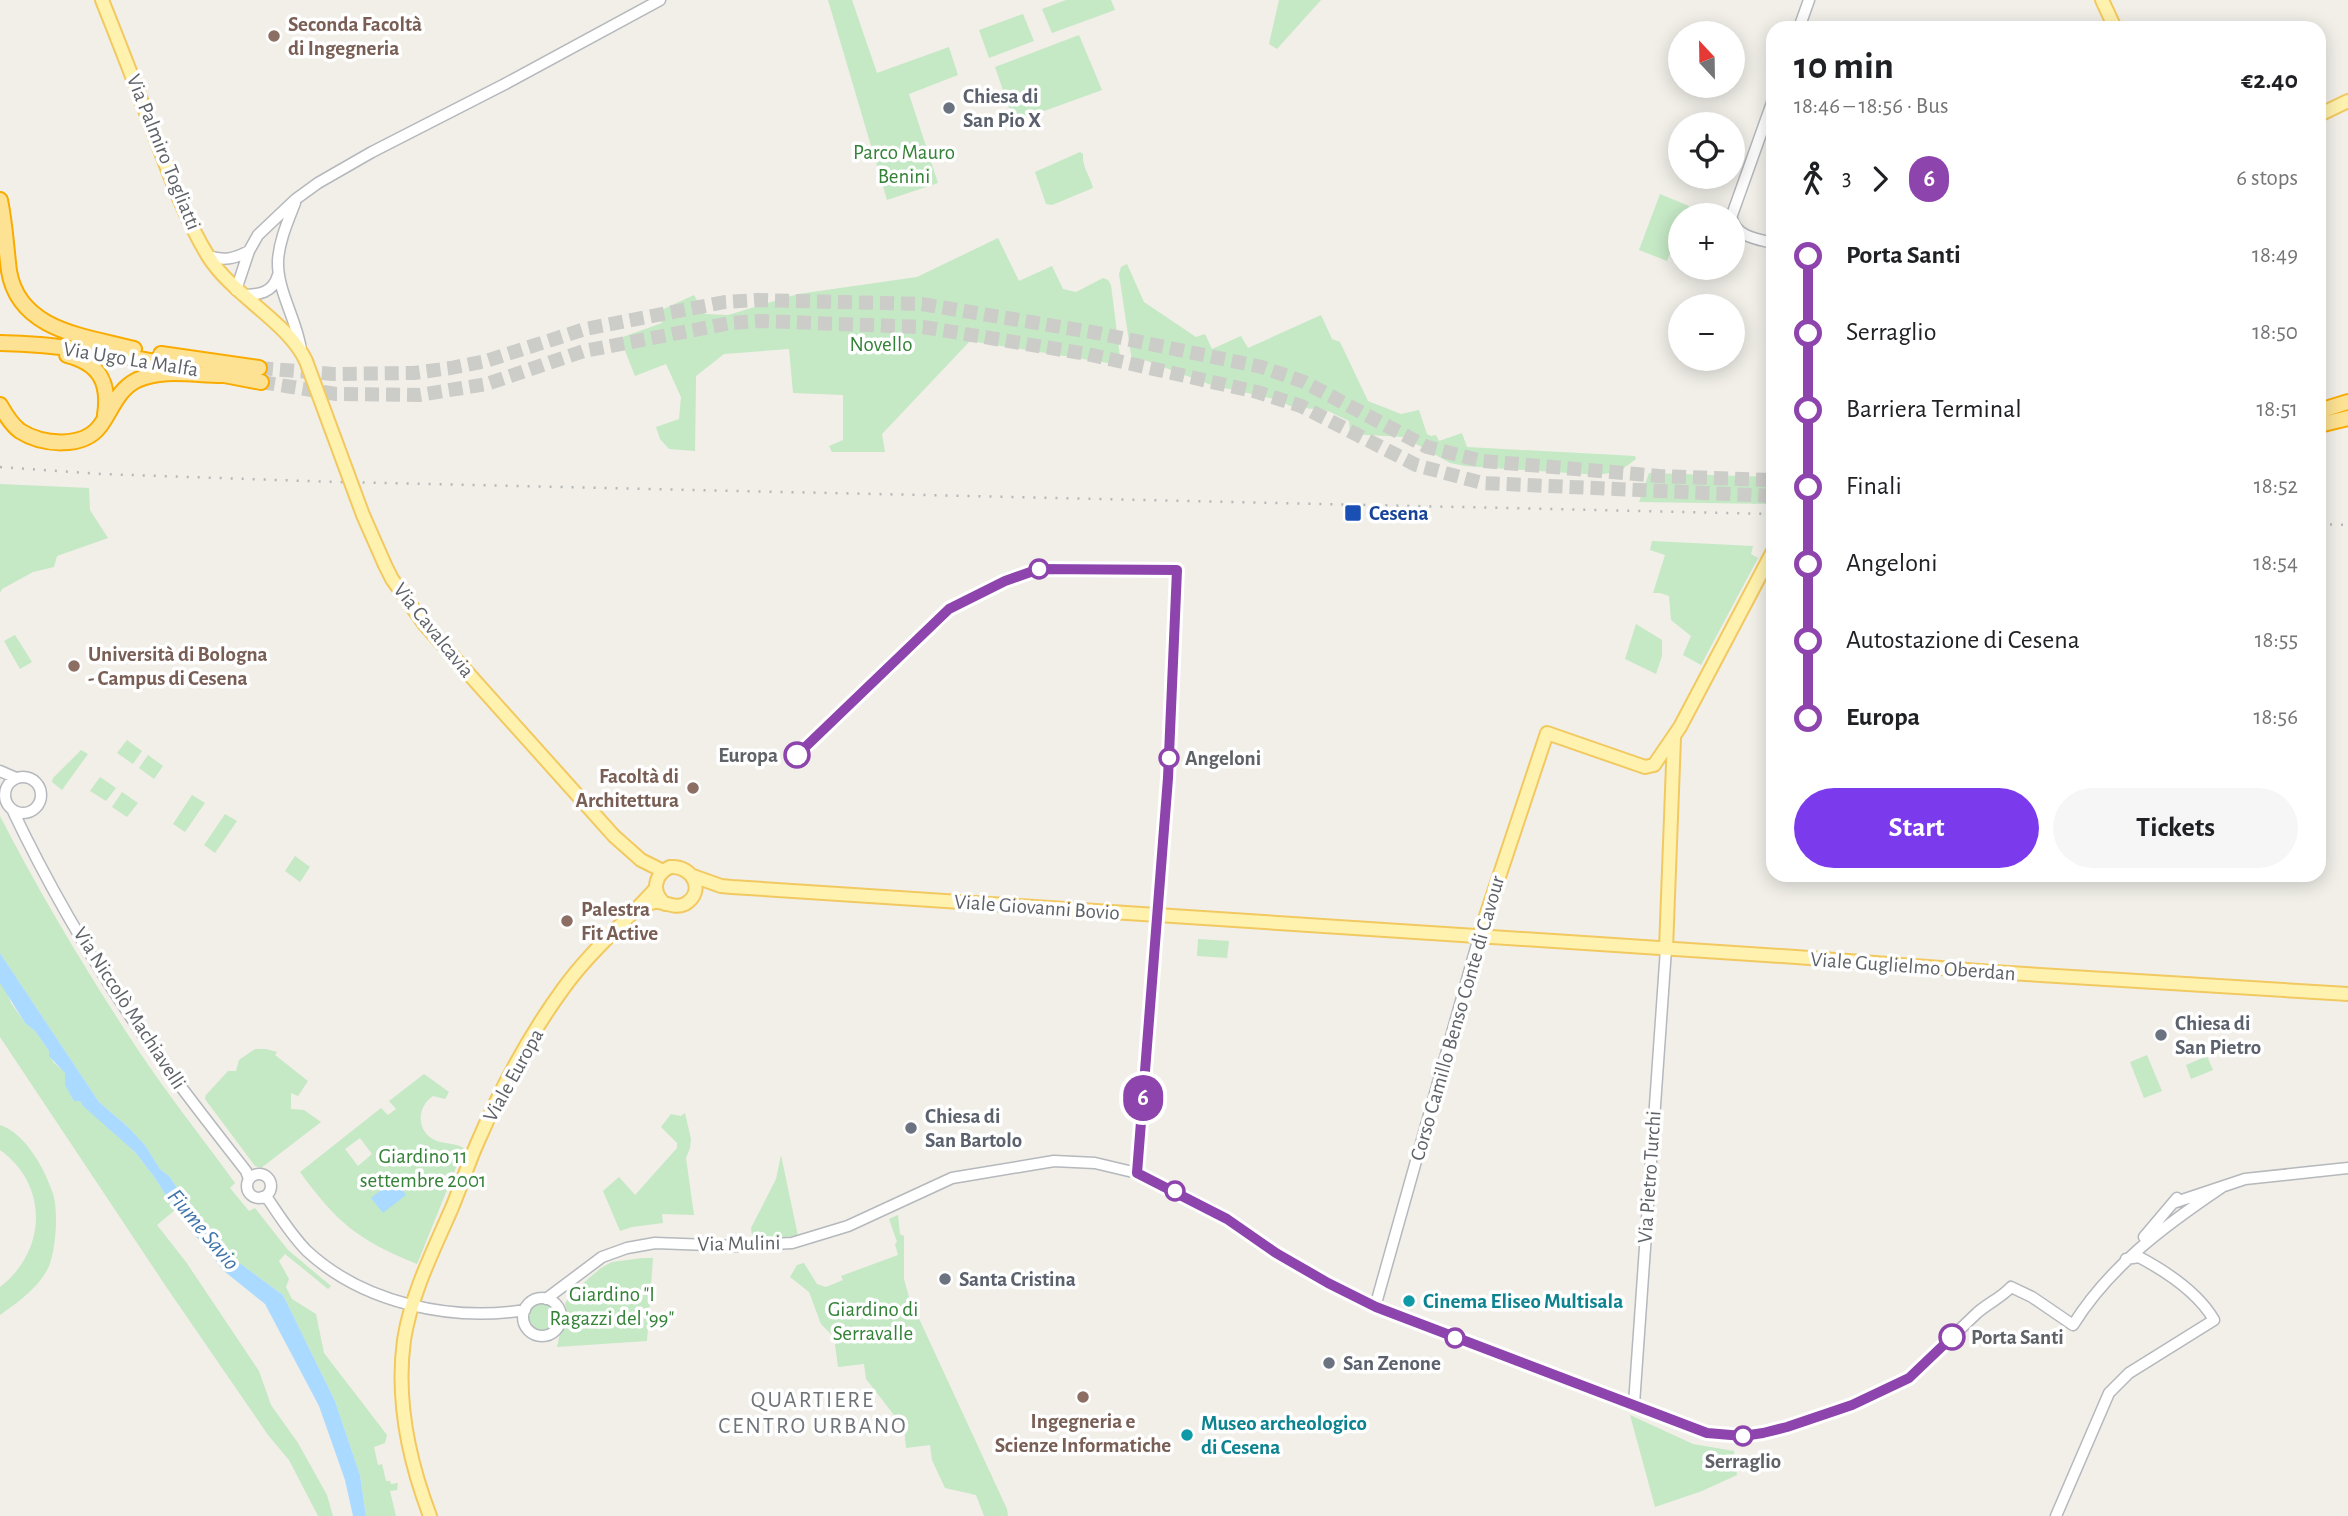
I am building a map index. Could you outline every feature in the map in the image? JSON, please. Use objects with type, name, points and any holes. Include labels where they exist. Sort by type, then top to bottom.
[{"type":"highway","points":[[0,200],[5,221],[9,272],[15,291],[26,309],[56,329],[138,350]]},
{"type":"highway","name":"Via Ugo La Malfa","points":[[32,335],[138,350],[260,375],[222,375],[118,355],[2,340],[32,335]]},
{"type":"highway","points":[[2,340],[80,358],[93,366],[105,386],[105,416]]},
{"type":"highway","points":[[0,405],[20,431],[54,442],[71,442],[85,438],[100,427],[126,387],[150,375],[222,375]]},
{"type":"highway","points":[[2326,410],[2348,404]]},
{"type":"highway","points":[[2326,426],[2348,418]]},
{"type":"highway","points":[[2326,428],[2348,426]]},
{"type":"main road","name":"Via Palmiro Togliatti","points":[[102,0],[179,200],[208,256],[222,277],[286,335],[304,357]]},
{"type":"main road","points":[[2102,0],[2112,21]]},
{"type":"main road","points":[[2326,112],[2348,101]]},
{"type":"main road","name":"Via Cavalcavia","points":[[304,357],[363,515],[392,579],[425,625],[614,836],[641,860],[663,871]]},
{"type":"main road","points":[[1666,949],[1674,737],[1766,564]]},
{"type":"main road","name":"Corso Camillo Benso Conte di Cavour","points":[[1479,937],[1547,733],[1645,767],[1654,765],[1674,737]]},
{"type":"main road","name":"Via Cavalcavia","points":[[641,860],[656,886]]},
{"type":"main road","points":[[638,909],[657,902],[666,904],[680,906],[691,899],[695,888],[693,876],[681,867],[670,867],[663,871],[656,886],[657,894],[666,904]]},
{"type":"main road","name":"Viale Giovanni Bovio","points":[[693,876],[721,886],[1479,937]]},
{"type":"main road","name":"Viale Europa","points":[[430,1516],[411,1451],[403,1406],[404,1341],[412,1307],[475,1148],[514,1067],[568,982],[598,946],[638,909],[656,886]]},
{"type":"main road","name":"Viale Giovanni Bovio","points":[[694,893],[721,886]]},
{"type":"main road","name":"Viale Guglielmo Oberdan","points":[[1479,937],[2252,990],[2348,994]]},
{"type":"street","points":[[280,271],[273,288],[264,293],[239,292],[249,251],[258,235],[296,199],[318,183],[660,0]]},
{"type":"street","points":[[1801,21],[1809,0]]},
{"type":"street","points":[[1737,203],[1766,120]]},
{"type":"street","name":"Via Cavalcavia","points":[[296,199],[282,237],[278,262],[304,357]]},
{"type":"street","points":[[1745,235],[1766,241]]},
{"type":"street","points":[[208,256],[227,260],[249,251]]},
{"type":"street","points":[[0,771],[16,778]]},
{"type":"street","points":[[16,778],[33,780],[40,790],[39,802],[27,812],[12,809],[6,801],[3,786],[16,778]]},
{"type":"street","name":"Via Niccolò Machiavelli","points":[[12,809],[25,837],[114,991],[190,1099],[249,1175]]},
{"type":"street","points":[[25,837],[23,824],[27,812]]},
{"type":"street","name":"Corso Camillo Benso Conte di Cavour","points":[[1376,1307],[1479,937]]},
{"type":"street","name":"Via Pietro Turchi","points":[[1634,1404],[1666,949]]},
{"type":"street","name":"Via Mulini","points":[[546,1298],[602,1257],[614,1252],[655,1243],[792,1243],[848,1226],[952,1178],[1054,1161],[1095,1163],[1137,1173],[1227,1219],[1276,1253],[1376,1307],[1707,1433],[1743,1436],[1787,1427],[1852,1405],[1909,1378],[1987,1304],[2000,1298],[2011,1287],[2032,1297],[2073,1325],[2095,1292],[2126,1259]]},
{"type":"street","points":[[2126,1259],[2181,1200],[2245,1179],[2348,1168]]},
{"type":"street","points":[[258,1173],[267,1176],[271,1184],[266,1196],[255,1197],[249,1192],[249,1175],[258,1173]]},
{"type":"street","points":[[2126,1259],[2222,1187]]},
{"type":"street","points":[[266,1196],[307,1250],[321,1261],[365,1288],[412,1307],[441,1312],[504,1313],[525,1310],[536,1299],[546,1298],[558,1307]]},
{"type":"street","points":[[2181,1200],[2184,1214]]},
{"type":"street","points":[[2147,1241],[2151,1264]]},
{"type":"street","points":[[2056,1516],[2109,1393],[2129,1373],[2214,1320],[2199,1298],[2151,1264],[2139,1257],[2126,1259]]},
{"type":"street","points":[[504,1313],[524,1323],[536,1335],[550,1334],[560,1322],[558,1307],[566,1283]]},
{"type":"street","points":[[524,1323],[525,1310]]},
{"type":"green space","name":"Parco Mauro Benini","points":[[828,0],[852,0],[877,73],[949,47],[958,75],[909,94],[938,183],[887,200]]},
{"type":"green space","points":[[1066,0],[1111,0],[1115,10],[1052,33],[1042,9]]},
{"type":"green space","points":[[1279,0],[1321,0],[1277,49],[1269,44]]},
{"type":"green space","points":[[1023,14],[1034,41],[989,58],[979,30]]},
{"type":"green space","points":[[1079,35],[1102,90],[1014,122],[995,67]]},
{"type":"green space","points":[[1080,152],[1083,154],[1093,188],[1052,205],[1046,204],[1035,172]]},
{"type":"green space","points":[[1660,194],[1682,203],[1668,203],[1667,261],[1639,250]]},
{"type":"green space","name":"Novello","points":[[998,238],[1019,281],[1052,266],[1063,289],[1076,292],[1103,278],[1108,280],[1111,285],[1121,365],[970,341],[882,434],[885,452],[832,452],[829,446],[843,440],[843,395],[793,393],[789,349],[724,354],[696,376],[695,451],[669,449],[660,439],[656,427],[679,419],[681,397],[666,364],[635,376],[620,338],[662,323],[657,312],[694,295],[705,314],[728,315],[798,294],[917,277]]},
{"type":"green space","points":[[1127,264],[1144,302],[1196,337],[1205,334],[1212,349],[1241,336],[1248,348],[1321,315],[1332,339],[1340,342],[1368,401],[1401,414],[1419,410],[1427,434],[1436,435],[1439,441],[1462,433],[1467,447],[1635,456],[1636,459],[1620,471],[1598,475],[1465,466],[1450,463],[1404,437],[1350,434],[1349,421],[1328,411],[1290,406],[1279,400],[1211,385],[1142,359],[1140,364],[1133,360],[1131,355],[1119,274],[1121,267]]},
{"type":"green space","points":[[1649,473],[1766,477],[1766,504],[1639,502]]},
{"type":"green space","points":[[0,484],[89,488],[90,510],[108,538],[57,556],[54,567],[33,572],[2,589],[0,593]]},
{"type":"green space","points":[[1652,541],[1753,546],[1751,554],[1758,558],[1701,665],[1683,655],[1691,636],[1671,620],[1669,596],[1653,593],[1665,555],[1650,550]]},
{"type":"green space","points":[[1636,624],[1662,640],[1662,656],[1656,674],[1625,659]]},
{"type":"green space","points":[[15,635],[32,662],[20,669],[4,641]]},
{"type":"green space","points":[[127,740],[142,751],[133,764],[117,753]]},
{"type":"green space","points":[[81,750],[88,754],[62,790],[52,782],[53,778]]},
{"type":"green space","points":[[148,755],[163,766],[154,779],[139,768]]},
{"type":"green space","points":[[100,777],[116,788],[106,801],[90,791]]},
{"type":"green space","points":[[122,792],[138,803],[127,817],[112,807]]},
{"type":"green space","points":[[192,795],[205,803],[185,832],[173,824]]},
{"type":"green space","points":[[225,814],[237,821],[215,853],[204,845]]},
{"type":"green space","points":[[0,816],[83,964],[149,1067],[235,1183],[230,1188],[249,1211],[255,1208],[288,1250],[331,1286],[328,1289],[285,1254],[279,1261],[289,1279],[286,1287],[292,1299],[316,1314],[324,1353],[387,1435],[385,1443],[374,1447],[378,1465],[382,1464],[386,1481],[391,1484],[398,1483],[397,1490],[390,1491],[396,1516],[366,1516],[360,1475],[335,1401],[283,1295],[230,1256],[187,1203],[170,1177],[160,1169],[145,1145],[99,1102],[0,953]]},
{"type":"green space","points":[[295,856],[310,867],[300,882],[285,871]]},
{"type":"green space","points":[[1198,939],[1229,941],[1227,958],[1197,956]]},
{"type":"green space","points":[[0,983],[25,1023],[35,1031],[49,1051],[53,1062],[66,1073],[66,1085],[74,1100],[80,1101],[135,1152],[175,1210],[157,1225],[186,1262],[259,1371],[271,1405],[298,1443],[327,1495],[333,1516],[318,1516],[289,1460],[268,1435],[167,1288],[0,1037]]},
{"type":"green space","points":[[255,1049],[277,1052],[275,1055],[308,1081],[298,1096],[291,1093],[291,1109],[304,1110],[321,1122],[261,1168],[255,1166],[205,1099],[228,1071],[236,1071],[239,1060]]},
{"type":"green space","points":[[2147,1055],[2162,1091],[2144,1098],[2130,1062]]},
{"type":"green space","points":[[2207,1056],[2213,1070],[2191,1079],[2186,1065]]},
{"type":"green space","name":"Giardino 11 settembre 2001","points":[[424,1074],[449,1092],[445,1099],[433,1096],[427,1101],[421,1113],[425,1132],[437,1141],[464,1148],[417,1264],[379,1247],[350,1228],[326,1205],[300,1172],[381,1108],[388,1115],[396,1109],[389,1101]],"holes":[[[360,1138],[372,1154],[358,1166],[345,1149]]]},
{"type":"green space","points":[[685,1113],[691,1139],[686,1158],[694,1215],[662,1214],[663,1223],[620,1231],[603,1191],[619,1177],[635,1195],[677,1148],[677,1143],[661,1127],[671,1114],[681,1116]]},
{"type":"green space","points":[[0,1125],[18,1135],[39,1162],[54,1198],[56,1228],[53,1250],[45,1274],[28,1294],[0,1315],[0,1287],[16,1272],[27,1255],[34,1237],[36,1218],[34,1199],[27,1181],[16,1164],[0,1150]]},
{"type":"green space","points":[[781,1155],[798,1236],[756,1239],[751,1228],[776,1179]]},
{"type":"green space","name":"Giardino di Serravalle","points":[[898,1215],[900,1234],[904,1236],[904,1279],[909,1297],[1008,1516],[984,1516],[976,1495],[945,1488],[932,1460],[930,1445],[906,1448],[904,1428],[866,1379],[864,1364],[838,1367],[834,1337],[821,1324],[809,1292],[790,1277],[797,1265],[804,1263],[817,1284],[826,1287],[843,1280],[841,1276],[898,1255],[895,1244],[897,1242],[889,1219]]},
{"type":"green space","name":"Giardino \"I Ragazzi del '99\"","points":[[653,1258],[647,1341],[557,1347],[560,1333],[568,1320],[565,1303],[574,1291],[612,1262]]},
{"type":"green space","points":[[542,1304],[551,1308],[555,1317],[551,1326],[542,1330],[533,1326],[529,1317],[533,1308]]},
{"type":"green space","points":[[1630,1415],[1693,1444],[1734,1451],[1737,1475],[1702,1491],[1655,1507]]},
{"type":"water","name":"Fiume Savio","points":[[0,953],[99,1102],[145,1145],[160,1169],[170,1177],[187,1203],[230,1256],[283,1295],[335,1401],[360,1475],[366,1516],[353,1516],[345,1480],[319,1406],[265,1304],[224,1271],[175,1210],[135,1152],[80,1101],[74,1101],[65,1085],[65,1073],[49,1056],[49,1051],[35,1031],[25,1023],[0,983]]},
{"type":"water","points":[[394,1180],[406,1195],[383,1213],[371,1198]]},
{"type":"tunnel","points":[[259,368],[333,374],[414,373],[451,368],[486,361],[585,329],[725,302],[757,300],[922,304],[1097,333],[1262,367],[1304,382],[1427,447],[1482,461],[1659,476],[1766,480]]},
{"type":"tunnel","points":[[261,382],[336,394],[419,395],[487,384],[584,351],[731,323],[760,321],[923,327],[1087,354],[1257,392],[1301,406],[1416,465],[1482,483],[1766,496]]},
{"type":"railway","points":[[0,467],[102,474],[337,482],[1766,514]]},
{"type":"railway","points":[[2326,524],[2348,525]]},
{"type":"bus line","name":"6","points":[[797,755],[949,609],[1005,581],[1039,569],[1177,570],[1168,778],[1137,1173],[1227,1219],[1276,1253],[1376,1307],[1707,1433],[1743,1436],[1763,1433],[1852,1405],[1909,1378],[1952,1337]]},
{"type":"place","name":"Seconda Facoltà di Ingegneria","points":[[274,36]]},
{"type":"place","name":"Chiesa di San Pio X","points":[[949,108]]},
{"type":"place","name":"Cesena","points":[[1353,513]]},
{"type":"place","name":"Università di Bologna - Campus di Cesena","points":[[74,666]]},
{"type":"place","name":"Europa","points":[[797,755]]},
{"type":"place","name":"Angeloni","points":[[1169,758]]},
{"type":"place","name":"Facoltà di Architettura","points":[[693,788]]},
{"type":"place","name":"Palestra Fit Active","points":[[567,921]]},
{"type":"place","name":"Chiesa di San Pietro","points":[[2161,1035]]},
{"type":"place","name":"Chiesa di San Bartolo","points":[[911,1128]]},
{"type":"place","name":"Santa Cristina","points":[[945,1279]]},
{"type":"place","name":"Cinema Eliseo Multisala","points":[[1409,1301]]},
{"type":"place","name":"Porta Santi","points":[[1952,1337]]},
{"type":"place","name":"San Zenone","points":[[1329,1363]]},
{"type":"place","name":"Ingegneria e Scienze Informatiche","points":[[1083,1397]]},
{"type":"place","name":"Museo archeologico di Cesena","points":[[1187,1435]]},
{"type":"place","name":"Serraglio","points":[[1743,1436]]},
{"type":"district","name":"QUARTIERE CENTRO URBANO","points":[[813,1412]]}]
